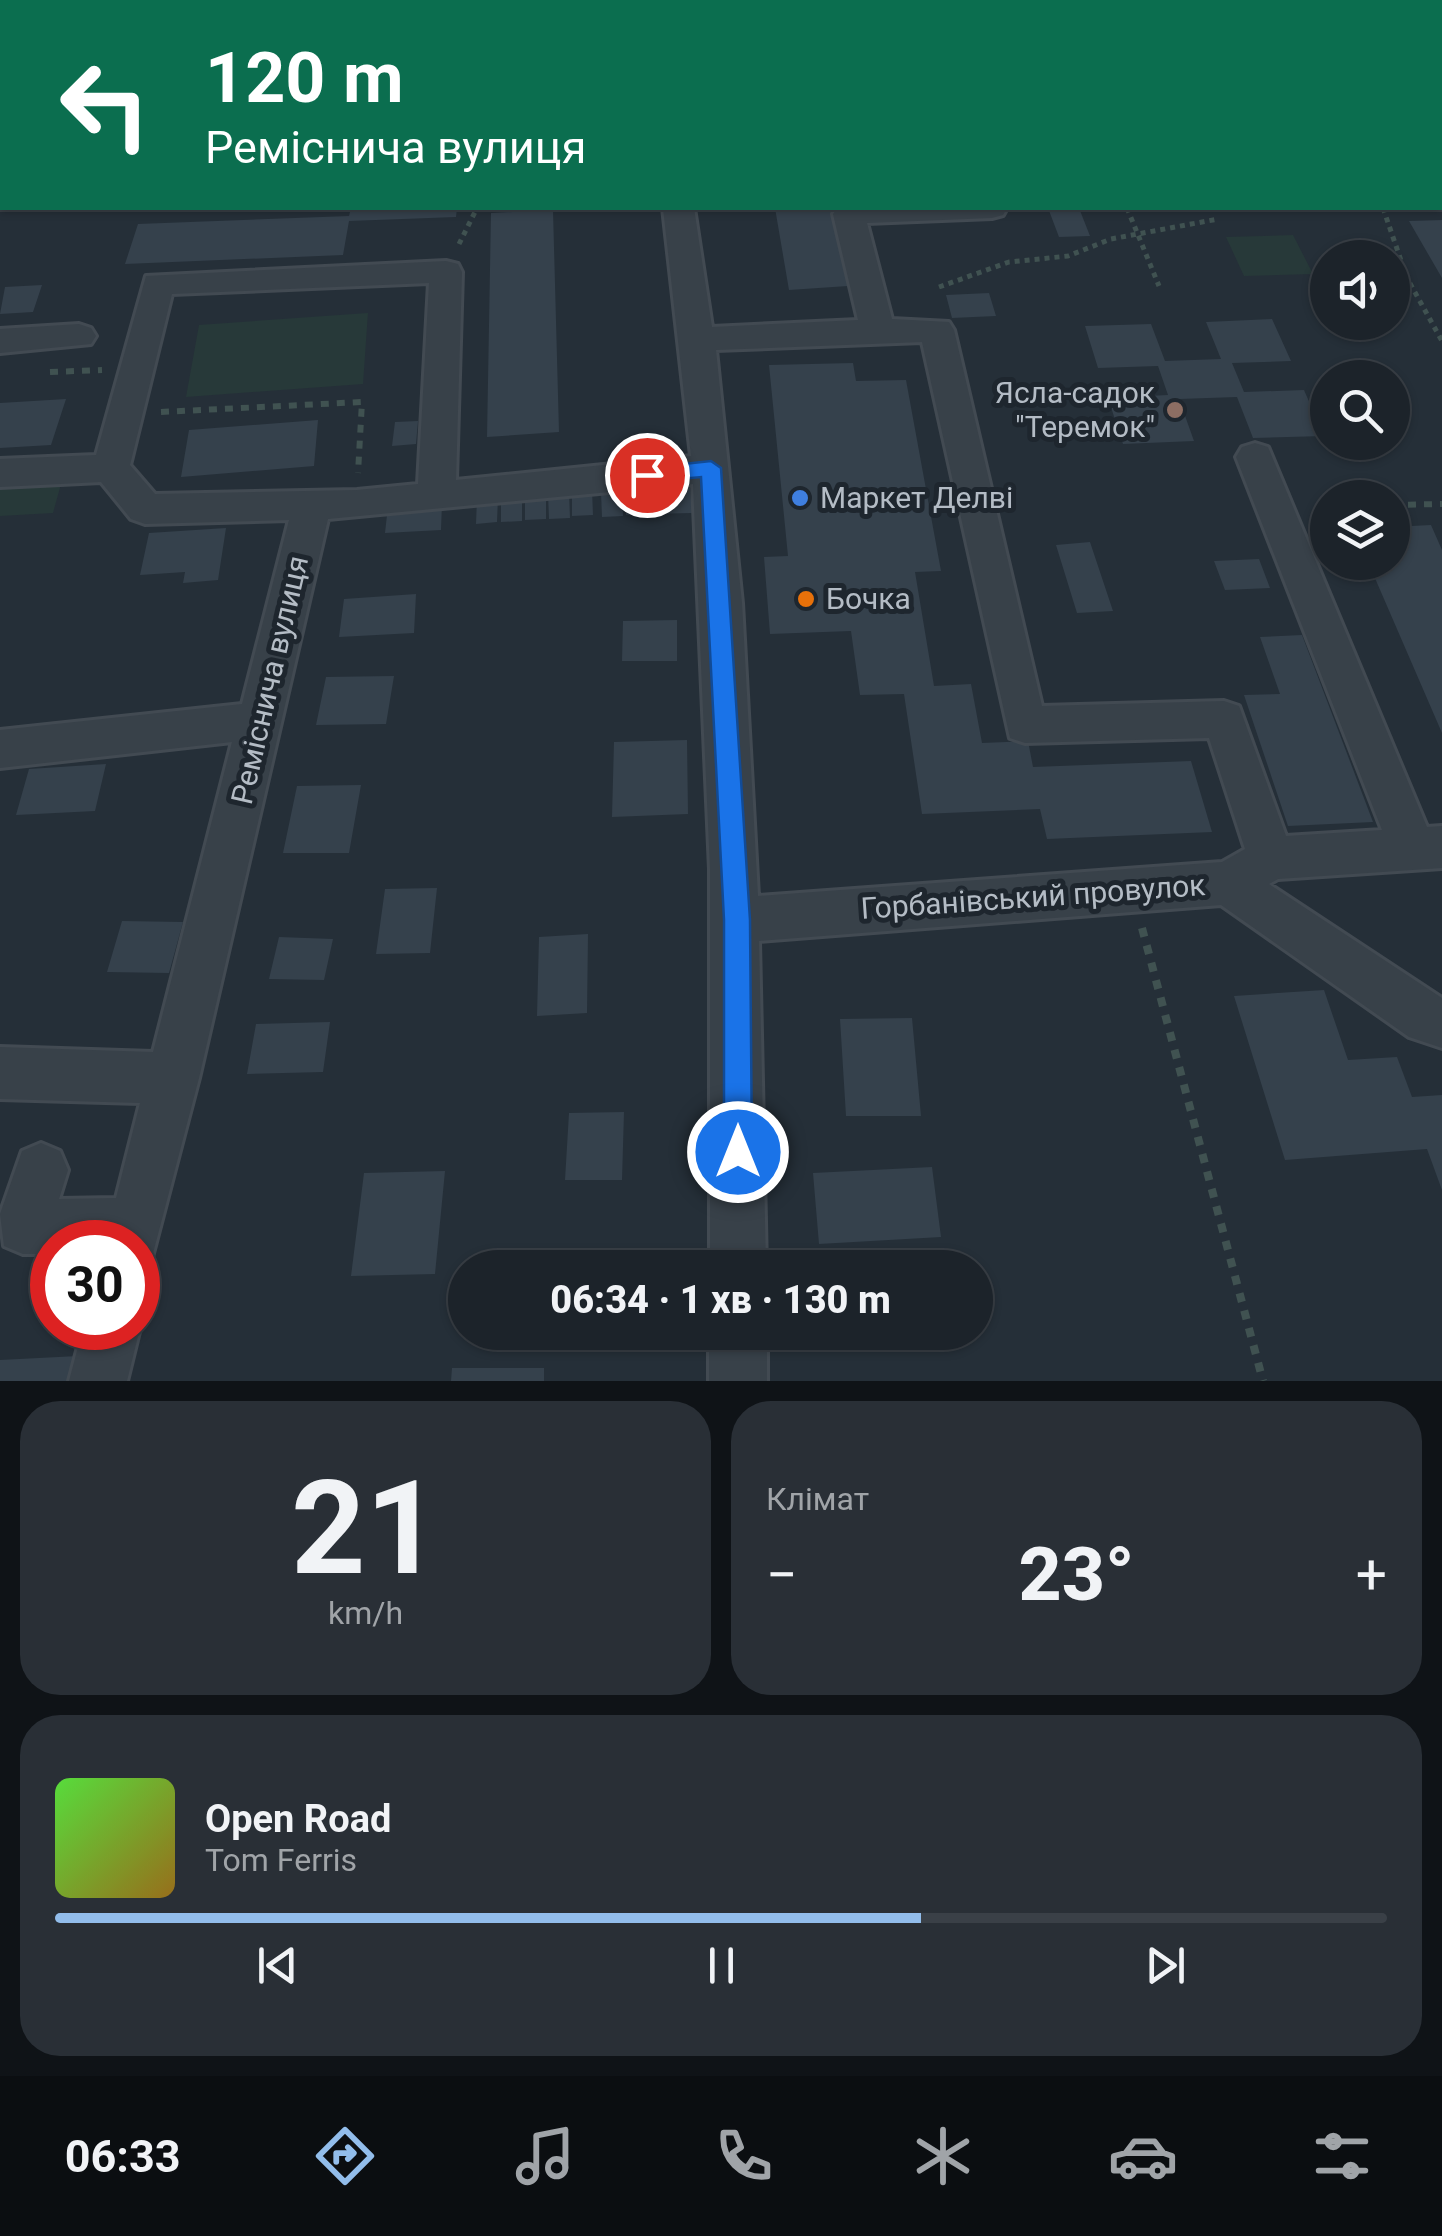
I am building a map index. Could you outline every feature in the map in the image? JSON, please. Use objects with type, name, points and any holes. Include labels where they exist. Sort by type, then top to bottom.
[{"type":"street","points":[[678,210],[700,340],[711,468],[737,920],[738,1250]]},
{"type":"street","points":[[878,331],[848,214],[944,210]]},
{"type":"street","points":[[111,468],[158,284],[446,272],[436,496]]},
{"type":"street","points":[[700,340],[937,330],[1025,725],[1224,719],[1271,858]]},
{"type":"street","points":[[0,341],[79,336]]},
{"type":"street","points":[[1255,457],[1427,848]]},
{"type":"street","points":[[111,468],[145,509],[310,508],[711,468]]},
{"type":"street","points":[[0,474],[111,468]]},
{"type":"street","name":"Реміснича вулиця","points":[[137,1220],[310,508]]},
{"type":"street","points":[[0,749],[261,720]]},
{"type":"street","name":"Горбанівський провулок","points":[[737,920],[1228,883],[1271,858],[1427,848]]},
{"type":"street","points":[[1228,883],[1426,1020],[1442,1023]]},
{"type":"street","points":[[0,1073],[172,1078]]},
{"type":"street","points":[[30,1227],[24,1227],[42,1170]]},
{"type":"street","points":[[98,1381],[106,1350]]},
{"type":"street","points":[[738,1350],[738,1381]]},
{"type":"path","points":[[1128,210],[1159,286]]},
{"type":"path","points":[[1384,210],[1407,278],[1442,341]]},
{"type":"path","points":[[938,287],[1009,262],[1068,256],[1111,239],[1218,219]]},
{"type":"path","points":[[42,373],[137,368]]},
{"type":"path","points":[[125,414],[362,402],[357,504]]},
{"type":"path","points":[[1410,505],[1442,504]]},
{"type":"path","points":[[1131,888],[1263,1381]]},
{"type":"shaded area","points":[[1293,235],[1310,274],[1244,276],[1226,237]]},
{"type":"shaded area","points":[[368,313],[363,384],[186,397],[199,325]]},
{"type":"shaded area","points":[[61,484],[53,513],[0,516],[0,487]]},
{"type":"building","points":[[350,210],[457,210],[456,217],[349,221],[343,255],[125,264],[138,224],[349,216]]},
{"type":"building","points":[[553,210],[559,432],[487,437],[491,213]]},
{"type":"building","points":[[775,210],[831,210],[848,286],[789,290]]},
{"type":"building","points":[[1049,210],[1080,210],[1090,236],[1059,237]]},
{"type":"building","points":[[1442,220],[1442,278],[1409,221]]},
{"type":"building","points":[[42,285],[33,312],[0,314],[5,287]]},
{"type":"building","points":[[989,293],[996,316],[952,318],[946,295]]},
{"type":"building","points":[[1272,319],[1291,361],[1232,363],[1244,392],[1304,390],[1310,404],[1310,436],[1253,438],[1237,397],[1179,399],[1194,441],[1123,444],[1108,398],[1168,395],[1158,366],[1098,368],[1085,326],[1151,324],[1165,361],[1221,359],[1206,322]]},
{"type":"building","points":[[853,363],[856,381],[906,380],[941,571],[915,572],[934,686],[971,684],[982,743],[1028,741],[1033,767],[1191,761],[1212,832],[1047,839],[1040,809],[922,814],[904,694],[860,695],[851,631],[770,634],[764,557],[788,556],[769,365]]},
{"type":"building","points":[[66,399],[51,445],[0,448],[0,403]]},
{"type":"building","points":[[318,420],[314,466],[181,477],[189,430]]},
{"type":"building","points":[[418,421],[416,444],[392,446],[395,422]]},
{"type":"building","points":[[646,488],[647,514],[626,515],[625,490]]},
{"type":"building","points":[[647,488],[690,488],[692,513],[649,514]]},
{"type":"building","points":[[592,490],[593,515],[572,516],[572,491]]},
{"type":"building","points":[[622,490],[623,516],[602,517],[601,492]]},
{"type":"building","points":[[569,492],[570,518],[549,519],[548,493]]},
{"type":"building","points":[[546,494],[546,519],[525,520],[525,495]]},
{"type":"building","points":[[522,495],[522,521],[501,522],[501,497]]},
{"type":"building","points":[[498,497],[497,522],[476,524],[477,498]]},
{"type":"building","points":[[442,503],[441,530],[385,533],[388,506]]},
{"type":"building","points":[[1431,525],[1442,550],[1442,733],[1376,580],[1410,580],[1410,526]]},
{"type":"building","points":[[226,528],[218,580],[183,583],[185,572],[140,575],[149,533]]},
{"type":"building","points":[[1090,542],[1113,611],[1077,613],[1056,545]]},
{"type":"building","points":[[1259,559],[1270,588],[1225,590],[1214,561]]},
{"type":"building","points":[[416,594],[414,633],[339,637],[344,599]]},
{"type":"building","points":[[677,620],[677,661],[622,661],[623,621]]},
{"type":"building","points":[[1302,635],[1373,822],[1288,826],[1244,695],[1280,694],[1260,637]]},
{"type":"building","points":[[394,676],[386,724],[316,725],[326,677]]},
{"type":"building","points":[[687,740],[688,814],[612,817],[614,742]]},
{"type":"building","points":[[106,764],[95,811],[16,815],[29,769]]},
{"type":"building","points":[[361,785],[349,853],[283,853],[297,786]]},
{"type":"building","points":[[437,888],[430,953],[376,954],[385,889]]},
{"type":"building","points":[[122,921],[183,922],[169,973],[107,972]]},
{"type":"building","points":[[588,934],[587,1013],[537,1016],[539,937]]},
{"type":"building","points":[[279,937],[333,939],[324,980],[269,979]]},
{"type":"building","points":[[1324,990],[1348,1060],[1397,1057],[1412,1097],[1442,1095],[1442,1190],[1427,1149],[1285,1160],[1234,996]]},
{"type":"building","points":[[912,1018],[921,1116],[846,1116],[840,1019]]},
{"type":"building","points":[[330,1022],[323,1072],[247,1074],[256,1024]]},
{"type":"building","points":[[624,1112],[622,1180],[565,1180],[569,1113]]},
{"type":"building","points":[[932,1167],[941,1237],[819,1244],[813,1173]]},
{"type":"building","points":[[445,1171],[435,1274],[351,1276],[364,1173]]},
{"type":"building","points":[[78,1356],[72,1381],[0,1381],[0,1360]]},
{"type":"building","points":[[452,1368],[544,1368],[544,1381],[451,1381]]},
{"type":"place","name":"Ясла-садок \"Теремок\"","points":[[1175,410]]},
{"type":"place","name":"Маркет Делві","points":[[800,498]]},
{"type":"place","name":"Бочка","points":[[806,599]]},
{"type":"route","points":[[647,475],[711,468],[737,920],[738,1152]]}]
